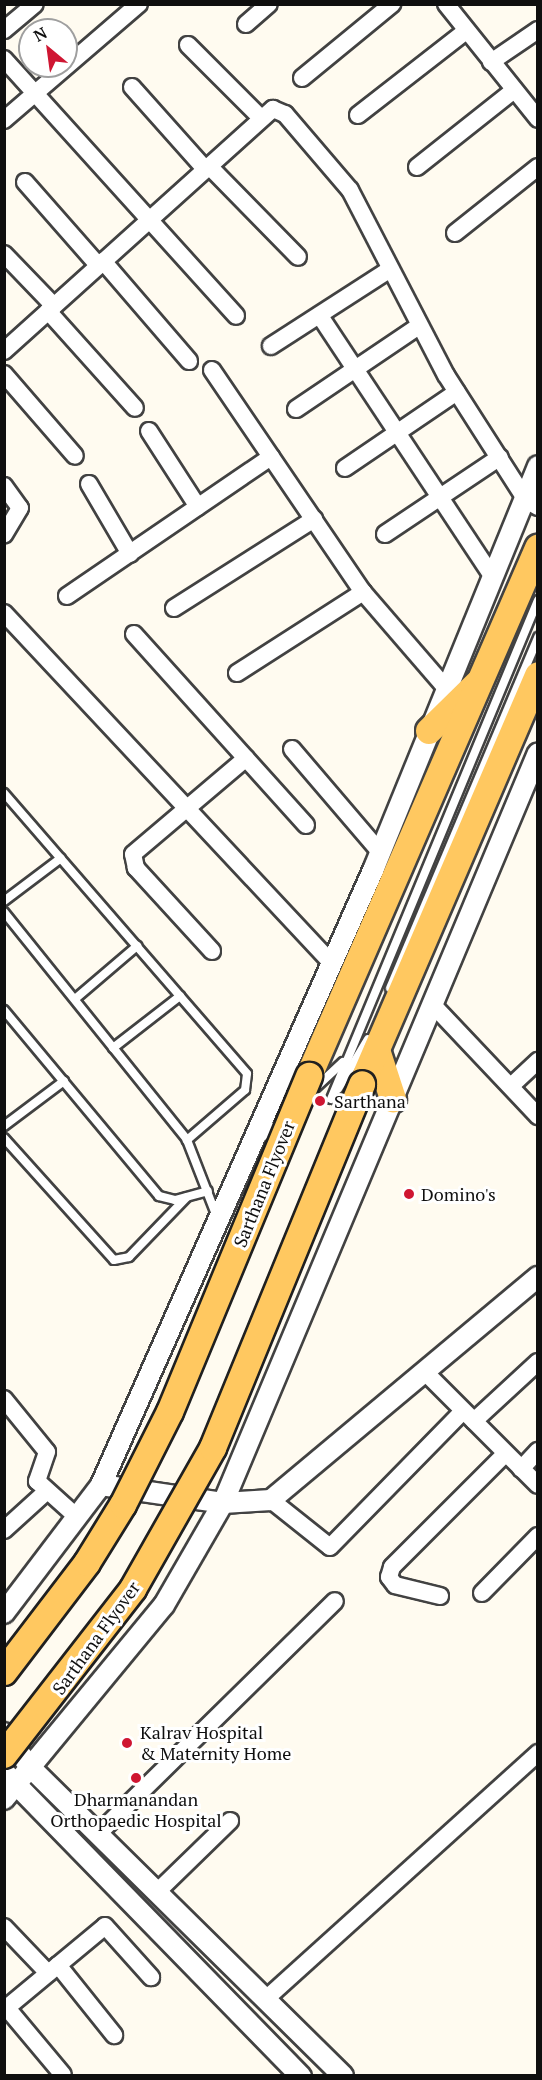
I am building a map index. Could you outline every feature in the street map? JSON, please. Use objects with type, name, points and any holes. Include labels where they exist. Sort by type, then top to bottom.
[{"type":"main road","name":"Sarthana Flyover","points":[[4,1672],[87,1563],[123,1506],[170,1412],[309,1076],[486,675],[537,548]]},
{"type":"main road","points":[[429,731],[486,675]]},
{"type":"main road","name":"Sarthana Flyover","points":[[4,1755],[133,1589],[213,1448],[362,1084],[372,1045],[537,675]]},
{"type":"main road","points":[[372,1045],[393,1099]]},
{"type":"street","points":[[4,30],[35,4]]},
{"type":"street","points":[[4,120],[38,94],[139,4]]},
{"type":"street","points":[[246,24],[269,4]]},
{"type":"street","points":[[302,78],[392,4]]},
{"type":"street","points":[[446,4],[537,119]]},
{"type":"street","points":[[358,115],[466,30]]},
{"type":"street","points":[[491,62],[537,30]]},
{"type":"street","points":[[188,45],[261,118]]},
{"type":"street","points":[[4,59],[236,316]]},
{"type":"street","points":[[132,87],[207,167],[298,257]]},
{"type":"street","points":[[417,167],[514,90]]},
{"type":"street","points":[[4,351],[261,118],[273,110],[285,114],[350,190],[389,270],[457,392],[532,503]]},
{"type":"street","points":[[455,232],[537,167]]},
{"type":"street","points":[[26,182],[189,361]]},
{"type":"street","points":[[4,255],[135,408]]},
{"type":"street","points":[[271,346],[389,270]]},
{"type":"street","points":[[320,316],[397,434],[442,496],[493,577]]},
{"type":"street","points":[[296,409],[419,326]]},
{"type":"street","points":[[212,370],[363,592],[445,687]]},
{"type":"street","points":[[4,374],[75,456]]},
{"type":"street","points":[[345,468],[457,392]]},
{"type":"street","points":[[149,431],[198,507]]},
{"type":"street","points":[[67,596],[271,457]]},
{"type":"street","points":[[385,534],[500,457]]},
{"type":"street","points":[[4,1613],[101,1485],[380,852],[445,687],[493,577],[532,503],[537,466]]},
{"type":"street","points":[[89,484],[130,554]]},
{"type":"street","points":[[4,486],[20,508],[4,535]]},
{"type":"street","points":[[174,608],[314,519]]},
{"type":"street","points":[[237,673],[363,592]]},
{"type":"street","points":[[4,613],[332,963]]},
{"type":"street","points":[[134,634],[306,825]]},
{"type":"street","points":[[292,749],[380,852]]},
{"type":"street","points":[[301,2076],[8,1786],[31,1768],[164,1605],[224,1503],[537,753]]},
{"type":"street","points":[[212,951],[133,862],[133,854],[184,806],[246,758]]},
{"type":"street","points":[[433,1005],[537,1116]]},
{"type":"street","points":[[511,1086],[537,1061]]},
{"type":"street","points":[[101,1485],[224,1503],[271,1500],[426,1373],[537,1276]]},
{"type":"street","points":[[271,1500],[330,1547],[468,1416],[537,1362]]},
{"type":"street","points":[[426,1373],[537,1485]]},
{"type":"street","points":[[4,1399],[47,1452],[36,1478],[47,1491],[77,1517]]},
{"type":"street","points":[[521,1468],[537,1451]]},
{"type":"street","points":[[440,1596],[395,1585],[389,1577],[392,1567],[505,1454]]},
{"type":"street","points":[[4,1530],[47,1491]]},
{"type":"street","points":[[482,1593],[537,1536]]},
{"type":"street","points":[[98,1834],[335,1601]]},
{"type":"street","points":[[4,1733],[31,1768],[268,1997],[343,2076]]},
{"type":"street","points":[[268,1997],[537,1753]]},
{"type":"street","points":[[157,1892],[230,1821]]},
{"type":"street","points":[[63,2075],[6,2009],[105,1926],[151,1977]]},
{"type":"street","points":[[4,1927],[53,1969],[114,2035]]},
{"type":"lane","points":[[537,600],[331,1099],[372,1045],[537,637]]},
{"type":"lane","points":[[4,793],[180,996],[249,1080],[187,1140]]},
{"type":"lane","points":[[4,901],[61,858]]},
{"type":"lane","points":[[4,912],[187,1140],[218,1220]]},
{"type":"lane","points":[[75,999],[137,946]]},
{"type":"lane","points":[[113,1048],[180,996]]},
{"type":"lane","points":[[4,1010],[159,1196],[166,1201],[207,1191]]},
{"type":"lane","points":[[249,1150],[346,1059]]},
{"type":"lane","points":[[4,1126],[64,1081]]},
{"type":"lane","points":[[4,1138],[114,1260],[129,1257],[188,1197]]},
{"type":"place","name":"Sarthana","points":[[320,1101]]},
{"type":"place","name":"Domino's","points":[[409,1194]]},
{"type":"place","name":"Kalrav Hospital & Maternity Home","points":[[127,1743]]},
{"type":"place","name":"Dharmanandan Orthopaedic Hospital","points":[[136,1778]]}]
